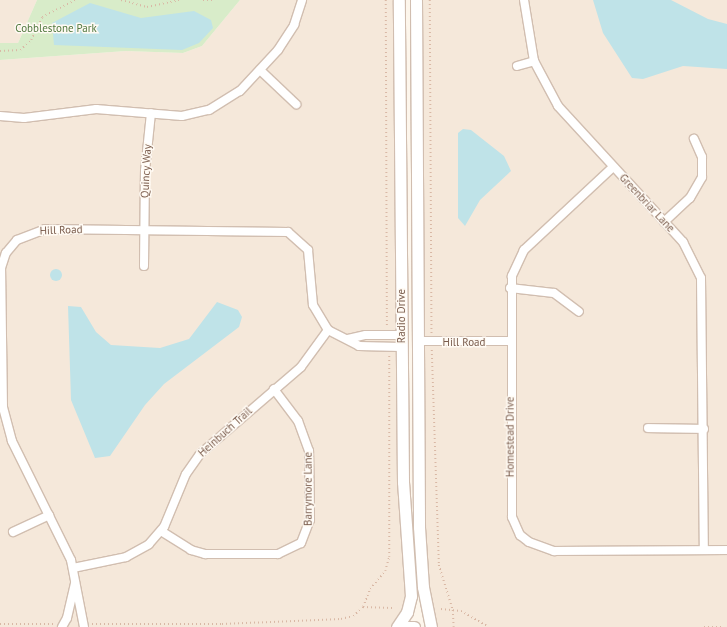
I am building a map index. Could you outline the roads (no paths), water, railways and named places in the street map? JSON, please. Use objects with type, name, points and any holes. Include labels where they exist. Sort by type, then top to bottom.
[{"type":"main road","name":"Radio Drive","points":[[397,627],[407,612],[411,596],[402,482],[399,0]]},
{"type":"main road","name":"Radio Drive","points":[[416,0],[420,546],[431,627]]},
{"type":"main road","points":[[407,627],[414,627]]},
{"type":"street","points":[[0,116],[24,118],[96,109],[182,116],[209,110],[230,99],[260,70],[286,38],[302,0]]},
{"type":"street","name":"Greenbriar Lane","points":[[524,0],[534,61],[558,106],[690,252],[701,278],[704,429],[704,550]]},
{"type":"street","points":[[517,66],[534,61]]},
{"type":"street","points":[[260,70],[296,104]]},
{"type":"street","name":"Quincy Way","points":[[144,266],[145,171],[151,114]]},
{"type":"street","points":[[664,222],[700,182],[702,157],[694,140]]},
{"type":"street","name":"Homestead Drive","points":[[613,167],[524,250],[516,262],[510,288],[509,342],[511,508],[520,535],[538,547],[554,551],[727,550]]},
{"type":"street","name":"Hill Road","points":[[84,627],[73,568],[49,515],[12,441],[3,408],[3,260],[14,243],[36,230],[276,230],[294,234],[309,253],[313,305],[328,330]]},
{"type":"street","points":[[510,288],[554,293],[579,312]]},
{"type":"street","points":[[328,330],[364,347],[401,347]]},
{"type":"street","name":"Heinbuch Trail","points":[[73,568],[131,555],[161,531],[186,474],[200,454],[304,364],[328,330]]},
{"type":"street","points":[[348,339],[366,335],[401,334]]},
{"type":"street","name":"Hill Road","points":[[418,341],[509,342]]},
{"type":"street","name":"Barrymore Lane","points":[[161,531],[191,550],[205,554],[281,554],[301,543],[310,520],[309,451],[298,421],[274,389]]},
{"type":"street","points":[[648,428],[704,429]]},
{"type":"street","points":[[13,532],[49,515]]},
{"type":"street","name":"Hill Road","points":[[58,625],[67,618],[75,583]]},
{"type":"water","points":[[593,0],[671,0],[708,19],[727,24],[727,69],[683,66],[643,79],[632,78],[603,33]]},
{"type":"water","points":[[90,3],[141,18],[194,11],[211,20],[213,28],[199,43],[182,50],[54,45],[52,23]]},
{"type":"water","points":[[463,129],[471,130],[504,156],[511,171],[480,200],[465,226],[458,218],[458,133]]},
{"type":"water","points":[[56,269],[60,271],[62,275],[60,279],[56,281],[52,279],[50,275],[52,271]]},
{"type":"water","points":[[217,302],[238,310],[242,317],[239,327],[164,384],[145,405],[110,456],[95,458],[71,400],[68,306],[81,307],[96,332],[111,345],[160,348],[189,339]]},
{"type":"park label","name":"Cobblestone Park","points":[[56,28]]}]
